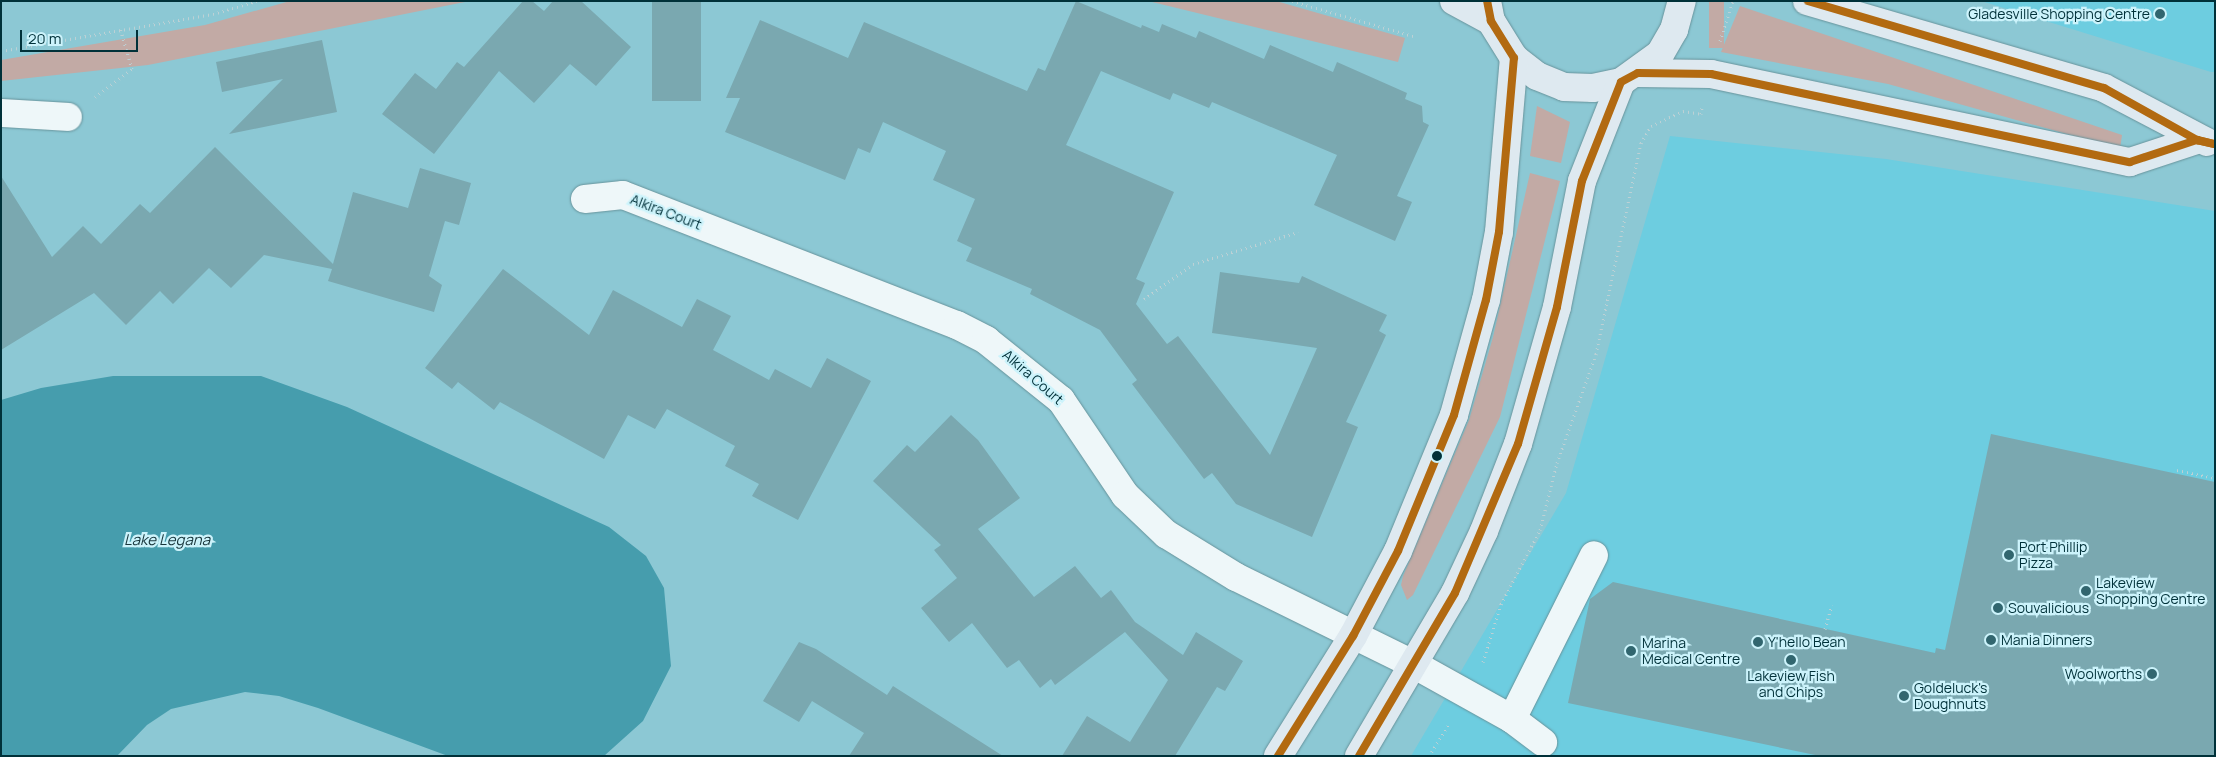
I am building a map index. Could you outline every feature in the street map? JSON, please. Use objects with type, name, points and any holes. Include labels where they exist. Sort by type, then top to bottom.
[{"type":"main road","points":[[1454,1],[1489,11],[1514,58],[1537,76],[1564,87],[1592,88],[1630,77],[1711,74],[2130,162],[2206,142]]},
{"type":"main road","points":[[1359,756],[1415,665],[1460,584],[1518,444],[1557,307],[1582,181],[1630,77],[1660,54],[1674,30],[1682,1]]},
{"type":"main road","points":[[1807,1],[2104,88],[2206,142]]},
{"type":"main road","points":[[1278,756],[1353,636],[1398,551],[1454,415],[1484,310],[1499,232],[1514,58]]},
{"type":"street","points":[[1,113],[68,117]]},
{"type":"street","name":"Alkira Court","points":[[585,199],[623,196],[958,325],[986,340],[1061,400],[1125,495],[1159,527],[1206,561],[1353,636],[1415,665],[1512,719],[1543,742]]},
{"type":"street","points":[[1512,719],[1594,555]]},
{"type":"path","points":[[1,51],[120,28],[213,14],[257,1]]},
{"type":"path","points":[[1292,1],[1413,36]]},
{"type":"path","points":[[1719,45],[1733,1]]},
{"type":"path","points":[[2048,18],[2050,6]]},
{"type":"path","points":[[68,117],[132,69],[120,28]]},
{"type":"path","points":[[1429,756],[1482,662],[1506,592],[1540,530],[1560,455],[1596,354],[1641,143],[1651,126],[1682,111],[1701,114]]},
{"type":"path","points":[[1144,299],[1193,264],[1298,232]]},
{"type":"path","points":[[2177,470],[2215,478]]},
{"type":"path","points":[[1825,628],[1832,605]]},
{"type":"shaded area","points":[[290,1],[470,1],[148,65],[1,81],[1,60],[205,25]]},
{"type":"shaded area","points":[[1148,1],[1276,1],[1405,38],[1398,62]]},
{"type":"shaded area","points":[[1709,1],[1724,1],[1724,48],[1709,48]]},
{"type":"shaded area","points":[[1981,1],[2215,1],[2215,72],[2211,72]]},
{"type":"shaded area","points":[[1740,6],[2122,135],[2120,149],[1888,84],[1721,52]]},
{"type":"shaded area","points":[[1537,106],[1570,122],[1561,163],[1530,156]]},
{"type":"shaded area","points":[[1670,136],[1886,159],[2215,211],[2215,756],[1411,756],[1566,493]]},
{"type":"shaded area","points":[[1530,173],[1560,181],[1500,417],[1413,595],[1407,600],[1401,585],[1403,576],[1469,420],[1493,337]]},
{"type":"water","name":"Lake Legana","points":[[113,376],[261,376],[347,407],[609,527],[646,556],[664,588],[671,666],[643,721],[604,756],[448,756],[318,708],[279,696],[245,692],[171,709],[147,725],[117,756],[1,756],[1,400],[41,388]]},
{"type":"building","points":[[523,1],[532,1],[544,11],[553,1],[581,1],[631,47],[596,86],[570,64],[534,103],[499,71],[434,154],[382,114],[415,73],[436,89],[457,62],[464,67]]},
{"type":"building","points":[[652,1],[701,1],[701,101],[652,101]]},
{"type":"building","points":[[1076,1],[1141,28],[1142,25],[1159,32],[1162,24],[1196,38],[1199,31],[1264,59],[1270,45],[1333,72],[1337,62],[1407,93],[1405,99],[1422,106],[1423,122],[1429,125],[1397,196],[1412,202],[1395,241],[1314,205],[1337,155],[1212,102],[1209,108],[1173,93],[1170,100],[1101,71],[1066,145],[1174,192],[1136,279],[1145,283],[1136,304],[1167,344],[1178,336],[1270,455],[1317,348],[1212,333],[1220,272],[1299,283],[1302,276],[1387,315],[1379,331],[1386,335],[1346,422],[1358,427],[1312,537],[1236,504],[1212,473],[1204,479],[1132,384],[1137,380],[1100,330],[1030,294],[1032,289],[966,261],[972,248],[957,241],[975,199],[933,180],[946,151],[883,122],[870,153],[858,148],[845,180],[725,132],[740,98],[726,98],[760,20],[848,58],[864,22],[1027,91],[1038,68],[1045,71]]},
{"type":"building","points":[[322,40],[337,112],[229,134],[283,79],[222,92],[216,62]]},
{"type":"building","points":[[215,147],[333,264],[353,192],[408,208],[420,168],[471,183],[459,225],[445,221],[429,276],[442,285],[434,312],[328,281],[332,269],[264,255],[231,288],[209,268],[173,304],[160,291],[126,325],[94,293],[1,350],[1,176],[52,257],[83,226],[101,244],[140,204],[150,213]]},
{"type":"building","points":[[503,269],[589,335],[613,290],[682,327],[697,299],[731,316],[713,350],[769,380],[775,369],[811,388],[827,358],[871,381],[798,520],[752,496],[759,484],[725,466],[735,446],[667,409],[655,429],[628,415],[604,459],[500,402],[494,410],[458,382],[452,389],[425,368]]},
{"type":"building","points":[[951,415],[978,440],[1020,498],[978,529],[1034,597],[1075,566],[1101,598],[1111,590],[1135,622],[1183,655],[1196,632],[1243,661],[1225,691],[1217,687],[1175,756],[1062,756],[1087,716],[1130,742],[1168,680],[1125,632],[1055,685],[1051,679],[1040,688],[1019,660],[1007,668],[972,623],[949,642],[921,608],[957,578],[934,550],[941,545],[873,481],[907,445],[915,452]]},
{"type":"building","name":"Lakeview Shopping Centre","points":[[1991,434],[2215,482],[2215,756],[1820,756],[1568,703],[1590,599],[1613,582],[1935,653],[1936,648],[1945,650]]},
{"type":"building","points":[[799,642],[816,649],[887,695],[893,686],[1003,756],[849,756],[864,733],[812,701],[799,722],[763,701]]},
{"type":"transit line","points":[[1278,756],[1353,636],[1398,551],[1454,415],[1486,300],[1499,232],[1514,58],[1491,21],[1487,1]]},
{"type":"transit line","points":[[1808,1],[2104,88],[2197,140],[2215,144]]},
{"type":"transit line","points":[[1359,756],[1455,593],[1518,444],[1557,307],[1582,181],[1621,82],[1638,73],[1711,74],[2130,162],[2197,140],[2215,144]]},
{"type":"place","name":"Gladesville Shopping Centre","points":[[2160,14]]},
{"type":"place","name":"Port Phillip Pizza","points":[[2009,555]]},
{"type":"place","name":"Lakeview Shopping Centre","points":[[2086,591]]},
{"type":"place","name":"Souvalicious","points":[[1998,608]]},
{"type":"place","name":"Mania Dinners","points":[[1991,640]]},
{"type":"place","name":"Y'hello Bean","points":[[1758,642]]},
{"type":"place","name":"Marina Medical Centre","points":[[1631,651]]},
{"type":"place","name":"Lakeview Fish and Chips","points":[[1791,660]]},
{"type":"place","name":"Woolworths","points":[[2152,674]]},
{"type":"place","name":"Goldeluck's Doughnuts","points":[[1904,696]]}]
